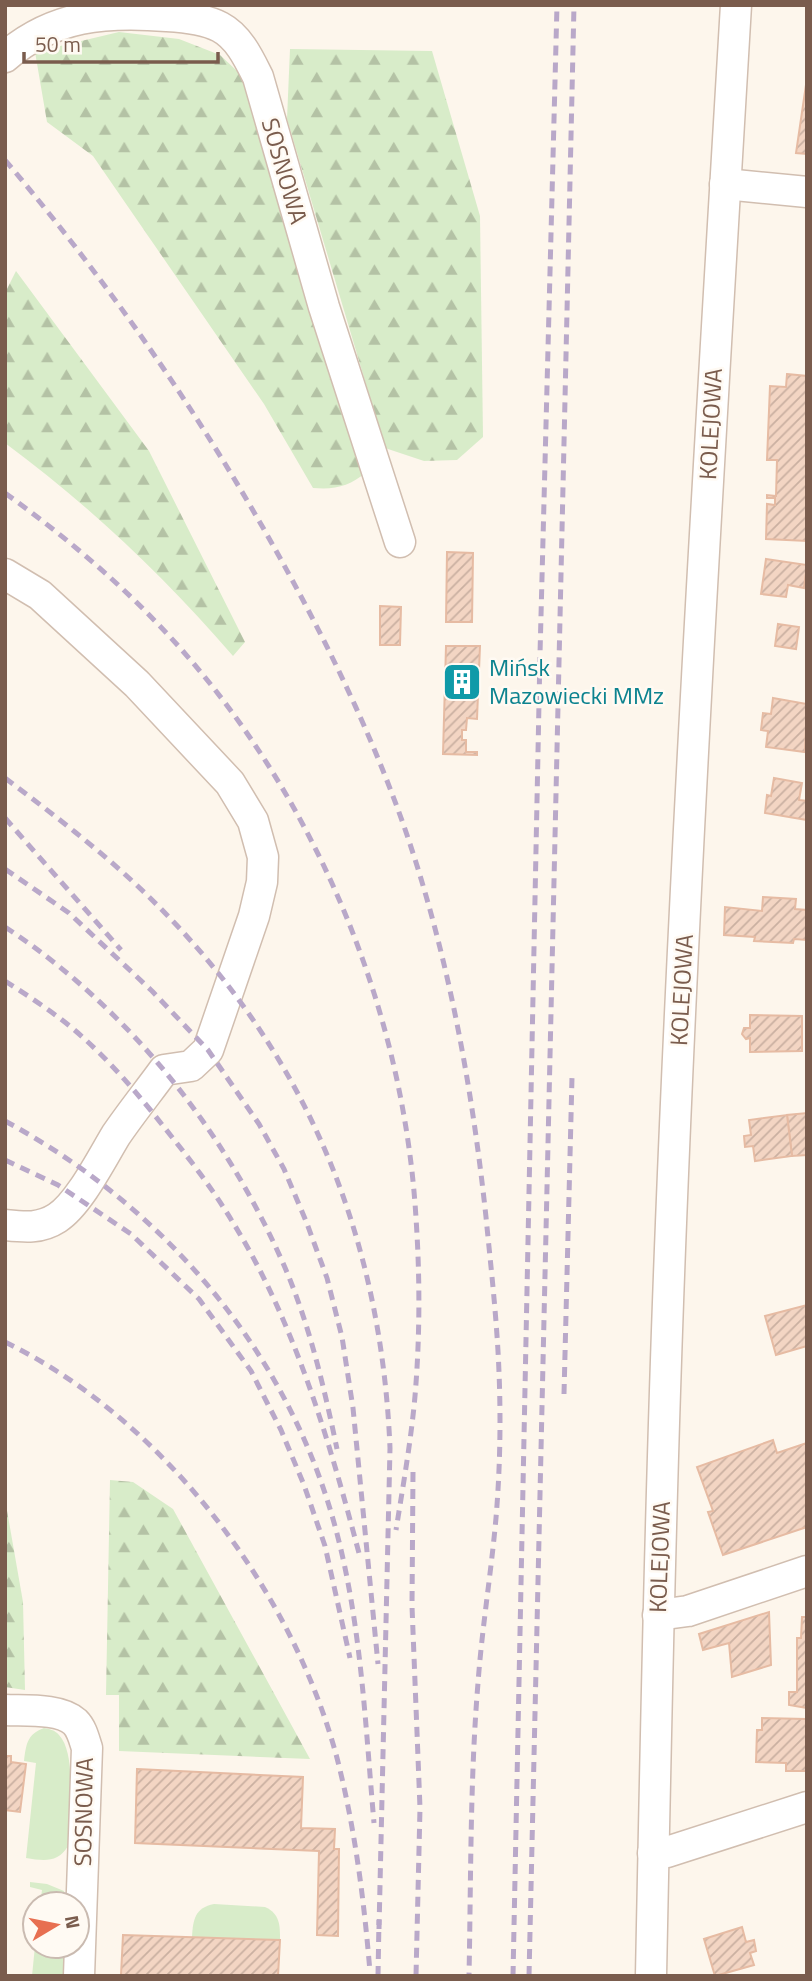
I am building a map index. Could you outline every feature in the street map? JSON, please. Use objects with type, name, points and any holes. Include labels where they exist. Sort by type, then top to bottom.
[{"type":"street","name":"KOLEJOWA","points":[[650,1976],[671,1222],[693,745],[736,5]]},
{"type":"street","name":"SOSNOWA","points":[[5,57],[36,34],[64,22],[116,14],[200,20],[221,27],[246,51],[258,77],[324,307],[400,542]]},
{"type":"street","points":[[726,184],[807,192]]},
{"type":"street","points":[[5,574],[40,595],[99,648],[137,684],[230,783],[253,821],[261,847],[263,869],[254,916],[208,1050],[191,1066],[164,1070],[65,1212],[38,1226],[5,1225]]},
{"type":"street","points":[[658,1615],[688,1611],[807,1571]]},
{"type":"street","name":"SOSNOWA","points":[[5,1710],[66,1716],[76,1723],[83,1733],[86,1748],[79,1976]]},
{"type":"street","points":[[653,1853],[667,1852],[807,1807]]},
{"type":"green space","points":[[119,32],[179,39],[220,55],[252,85],[367,472],[354,481],[335,488],[313,488],[264,404],[93,156],[47,122],[35,52]]},
{"type":"green space","points":[[290,49],[432,51],[480,216],[483,437],[457,460],[424,461],[385,448],[287,119]]},
{"type":"green space","points":[[16,271],[149,451],[245,642],[233,656],[125,543],[66,491],[5,443],[5,293]]},
{"type":"green space","points":[[110,1480],[133,1482],[173,1509],[310,1759],[119,1751],[119,1695],[106,1695]]},
{"type":"green space","points":[[5,1499],[23,1602],[25,1690],[5,1687]]},
{"type":"green space","points":[[44,1728],[56,1732],[65,1744],[71,1788],[68,1846],[60,1855],[45,1860],[26,1858],[36,1763],[24,1761],[31,1737]]},
{"type":"green space","points":[[30,1882],[47,1884],[62,1890],[42,1890],[30,1887]]},
{"type":"green space","points":[[214,1904],[265,1907],[276,1917],[280,1940],[192,1937],[196,1915],[203,1908]]},
{"type":"green space","points":[[34,1960],[66,1960],[66,1976],[32,1976]]},
{"type":"building","points":[[807,78],[807,154],[796,153]]},
{"type":"building","points":[[787,374],[807,376],[807,541],[766,539],[767,504],[775,505],[775,498],[767,498],[767,495],[776,496],[777,460],[767,460],[770,386],[786,387]]},
{"type":"building","points":[[447,552],[473,553],[472,622],[446,622]]},
{"type":"building","points":[[766,559],[807,565],[804,588],[788,585],[786,597],[761,594]]},
{"type":"building","points":[[380,606],[401,607],[400,645],[380,645]]},
{"type":"building","points":[[778,624],[799,627],[796,649],[775,646]]},
{"type":"building","name":"Mińsk Mazowiecki MMz","points":[[446,646],[480,646],[477,719],[467,718],[466,730],[462,730],[462,740],[466,740],[466,752],[477,752],[477,755],[443,754]]},
{"type":"building","points":[[773,698],[807,704],[805,752],[766,747],[768,731],[761,730],[763,713],[771,714]]},
{"type":"building","points":[[774,778],[802,783],[799,800],[807,801],[807,820],[765,813],[767,795],[771,796]]},
{"type":"building","points":[[763,897],[796,899],[795,909],[807,910],[807,940],[794,939],[793,943],[754,941],[755,937],[724,935],[725,907],[762,911]]},
{"type":"building","points":[[750,1015],[802,1016],[802,1051],[750,1052],[750,1038],[746,1039],[742,1034],[744,1028],[750,1028]]},
{"type":"building","points":[[807,1113],[807,1155],[792,1156],[787,1115]]},
{"type":"building","points":[[787,1115],[792,1156],[755,1161],[753,1146],[745,1147],[744,1136],[751,1135],[749,1120]]},
{"type":"building","points":[[807,1305],[807,1346],[776,1355],[765,1316]]},
{"type":"building","points":[[773,1440],[777,1453],[807,1443],[807,1527],[723,1555],[708,1512],[713,1511],[697,1467]]},
{"type":"building","points":[[769,1612],[771,1665],[732,1677],[729,1643],[703,1650],[699,1634]]},
{"type":"building","points":[[802,1617],[807,1617],[807,1708],[789,1705],[789,1692],[797,1692],[797,1638],[801,1638]]},
{"type":"building","points":[[762,1718],[806,1719],[807,1771],[786,1771],[786,1763],[756,1762],[757,1730],[762,1730]]},
{"type":"building","points":[[5,1756],[11,1756],[11,1762],[26,1764],[20,1812],[5,1810]]},
{"type":"building","points":[[137,1769],[303,1777],[301,1828],[335,1829],[334,1849],[339,1849],[338,1936],[317,1935],[319,1851],[135,1843]]},
{"type":"building","points":[[742,1927],[746,1942],[754,1940],[756,1951],[750,1953],[754,1965],[715,1976],[704,1939]]},
{"type":"building","points":[[123,1935],[280,1940],[278,1976],[121,1975]]},
{"type":"railway","points":[[513,1976],[540,654],[557,5]]},
{"type":"railway","points":[[529,1976],[574,5]]},
{"type":"railway","points":[[5,160],[129,319],[204,430],[273,545],[334,660],[361,718],[407,835],[435,929],[457,1024],[474,1120],[492,1275],[500,1390],[497,1500],[475,1719],[469,1976]]},
{"type":"railway","points":[[5,493],[103,571],[157,623],[211,685],[260,752],[302,823],[339,898],[368,976],[391,1056],[407,1137],[416,1218],[419,1307],[417,1374],[396,1530]]},
{"type":"railway","points":[[5,778],[114,865],[148,896],[203,954],[250,1016],[291,1080],[324,1148],[351,1218],[370,1292],[383,1368],[390,1448],[379,1929]]},
{"type":"railway","points":[[5,818],[121,950]]},
{"type":"railway","points":[[5,869],[69,913],[152,991],[208,1050],[259,1124],[284,1169],[327,1278],[342,1337],[353,1408],[378,1664]]},
{"type":"railway","points":[[5,927],[90,993],[128,1030],[164,1070],[227,1158],[254,1204],[288,1276],[306,1324],[337,1449]]},
{"type":"railway","points":[[5,981],[70,1026],[112,1066],[182,1150],[232,1221],[274,1300],[292,1342],[323,1427],[360,1557]]},
{"type":"railway","points":[[564,1394],[572,1077]]},
{"type":"railway","points":[[5,1121],[62,1155],[115,1194],[164,1238],[209,1287],[249,1340],[283,1396],[311,1456],[333,1519],[342,1556],[361,1670],[374,1823]]},
{"type":"railway","points":[[5,1160],[58,1185],[131,1234],[199,1299],[251,1371],[281,1430],[304,1485],[325,1546],[350,1658]]},
{"type":"railway","points":[[5,1342],[63,1375],[117,1416],[168,1463],[213,1516],[254,1572],[288,1633],[316,1695],[337,1758],[358,1864],[370,1972]]},
{"type":"railway","points":[[413,1472],[412,1606],[420,1808],[416,1976]]},
{"type":"railway","points":[[378,1976],[379,1920]]},
{"type":"place","name":"Mińsk Mazowiecki MMz","points":[[462,682]]}]
